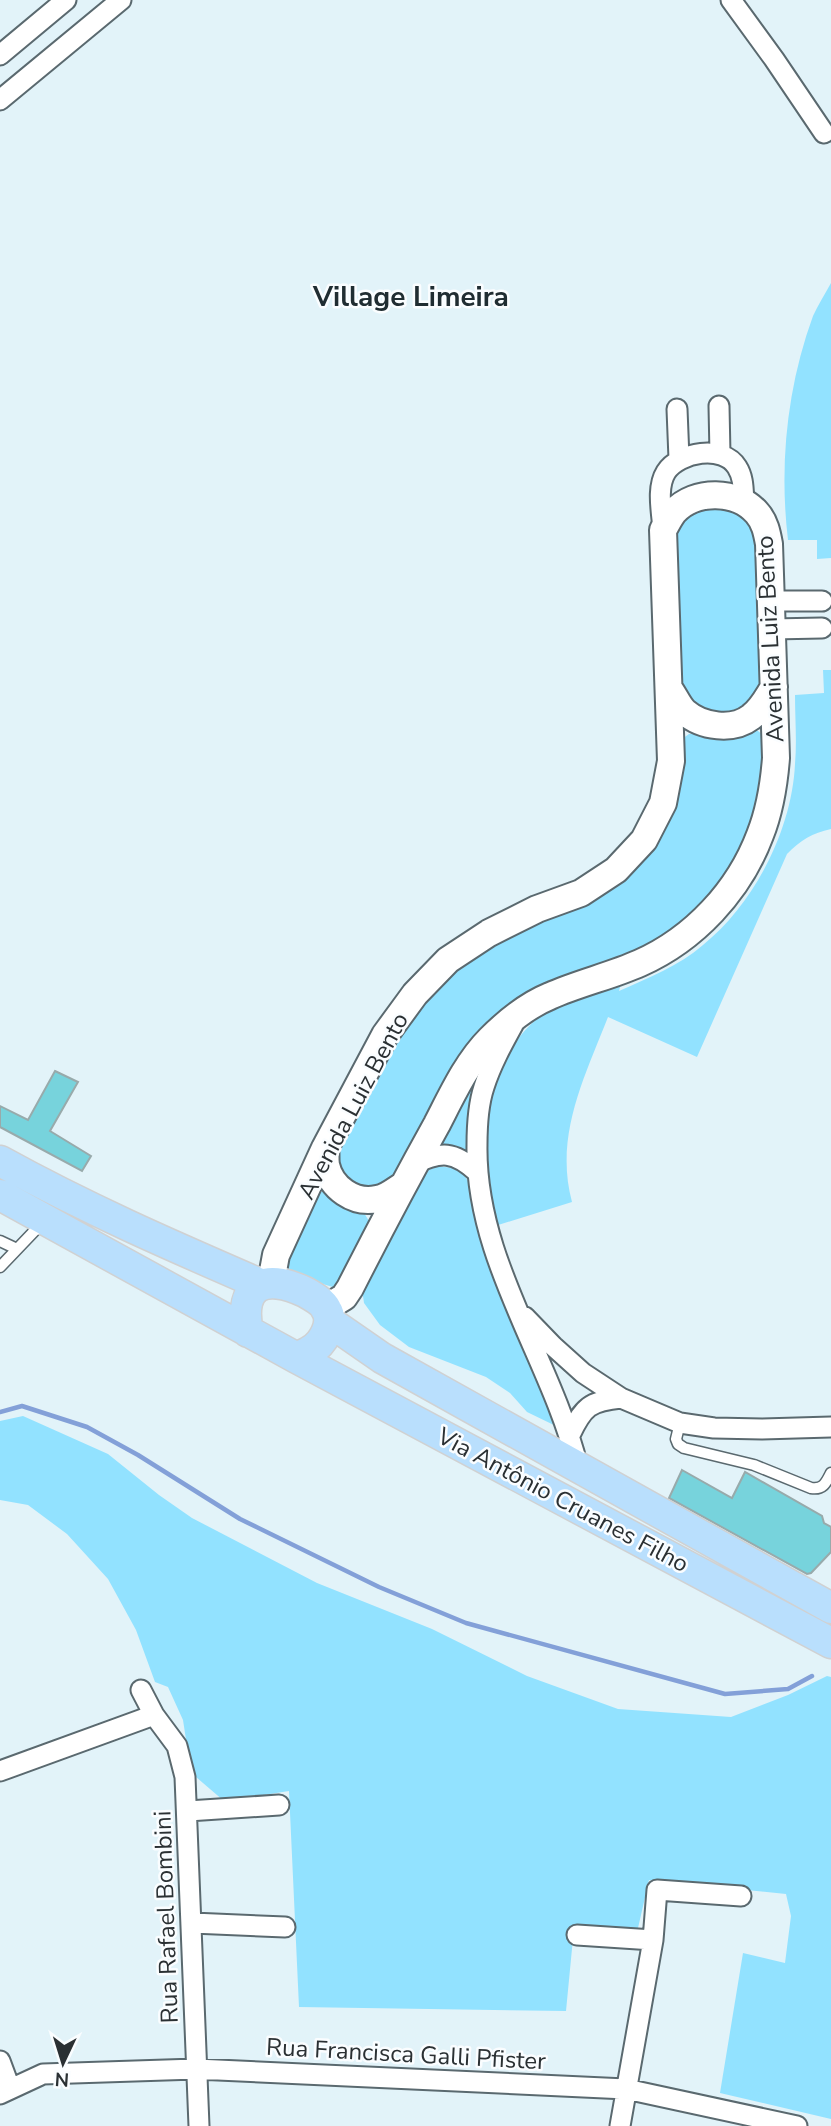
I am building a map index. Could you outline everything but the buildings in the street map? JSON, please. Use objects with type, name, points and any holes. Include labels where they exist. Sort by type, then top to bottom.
[{"type":"main road","points":[[0,1161],[120,1223],[265,1283],[293,1286],[311,1295],[328,1315],[324,1338],[311,1351],[295,1357],[0,1195]]},
{"type":"main road","points":[[248,1332],[246,1306],[251,1294],[265,1283]]},
{"type":"main road","name":"Via Antônio Cruanes Filho","points":[[328,1315],[382,1358],[831,1608]]},
{"type":"main road","name":"Via Antônio Cruanes Filho","points":[[295,1357],[831,1643]]},
{"type":"street","points":[[0,55],[66,0]]},
{"type":"street","points":[[0,100],[121,0]]},
{"type":"street","points":[[731,0],[824,133]]},
{"type":"street","points":[[719,406],[720,454]]},
{"type":"street","points":[[677,409],[679,459]]},
{"type":"street","points":[[663,530],[661,488],[666,472],[679,459],[699,453],[720,454],[736,464],[743,479],[744,503]]},
{"type":"street","name":"Avenida Luiz Bento","points":[[265,1283],[326,1148],[385,1035],[415,993],[448,960],[489,933],[537,909],[581,893],[616,870],[644,840],[663,803],[671,761],[663,530],[674,511],[692,499],[708,495],[727,496],[744,503],[757,513],[765,527],[769,544],[776,758],[773,792],[760,836],[742,872],[713,912],[678,941],[641,963],[548,996],[519,1014],[489,1040],[467,1069],[350,1288],[328,1315]]},
{"type":"street","points":[[771,601],[822,601]]},
{"type":"street","points":[[772,629],[822,628]]},
{"type":"street","points":[[670,690],[683,710],[698,721],[713,725],[731,725],[749,719],[763,706],[774,687]]},
{"type":"street","points":[[519,1014],[495,1058],[483,1089],[477,1123],[477,1172],[485,1221],[517,1308],[570,1435],[578,1467]]},
{"type":"street","points":[[326,1148],[326,1165],[333,1181],[344,1193],[360,1200],[375,1200],[386,1196],[432,1156],[449,1155],[465,1161],[477,1172]]},
{"type":"street","points":[[517,1308],[583,1373],[621,1398],[680,1423],[714,1428],[831,1427]]},
{"type":"street","points":[[570,1435],[586,1408],[599,1400],[621,1398]]},
{"type":"street","name":"Rua Rafael Bombini","points":[[141,1690],[154,1715],[177,1746],[185,1777],[199,2126]]},
{"type":"street","points":[[0,1771],[154,1715]]},
{"type":"street","points":[[188,1811],[279,1805]]},
{"type":"street","points":[[620,2126],[653,1940],[657,1890],[741,1896]]},
{"type":"street","points":[[192,1923],[285,1927]]},
{"type":"street","points":[[576,1935],[653,1940]]},
{"type":"street","points":[[0,2061],[5,2091]]},
{"type":"street","name":"Rua Francisca Galli Pfister","points":[[5,2091],[43,2074],[196,2069],[626,2089],[797,2126]]},
{"type":"lane","points":[[0,1267],[45,1220]]},
{"type":"lane","points":[[0,1241],[17,1249]]},
{"type":"lane","points":[[680,1423],[677,1439],[678,1444],[684,1448],[754,1465],[811,1488],[818,1489],[825,1485],[831,1474]]},
{"type":"shaded area","points":[[831,283],[831,558],[817,559],[817,540],[788,540],[785,455],[791,398],[804,343],[813,316]]},
{"type":"shaded area","points":[[712,505],[742,516],[752,527],[759,543],[765,681],[759,697],[731,716],[698,711],[677,682],[674,534],[690,516]]},
{"type":"shaded area","points":[[823,670],[831,670],[831,829],[807,838],[787,854],[697,1057],[608,1017],[582,1084],[569,1130],[567,1178],[572,1202],[495,1226],[487,1169],[487,1140],[496,1083],[507,1057],[522,1034],[553,1007],[622,979],[619,991],[663,971],[703,945],[738,909],[767,864],[787,814],[795,764],[795,695],[824,693]]},
{"type":"shaded area","points":[[758,731],[764,736],[767,745],[756,811],[742,848],[722,880],[695,912],[669,933],[634,954],[548,983],[397,1177],[375,1191],[347,1183],[338,1168],[337,1151],[400,1036],[423,1003],[453,970],[527,925],[575,910],[607,893],[634,870],[655,841],[682,739],[689,734]]},
{"type":"shaded area","points":[[482,1064],[470,1153],[455,1147],[437,1146]]},
{"type":"shaded area","points":[[438,1166],[463,1173],[471,1186],[475,1217],[486,1255],[558,1427],[527,1412],[510,1393],[486,1377],[409,1347],[380,1325],[364,1303],[361,1282],[422,1173]]},
{"type":"shaded area","points":[[315,1192],[328,1192],[344,1206],[364,1213],[369,1221],[369,1229],[336,1288],[273,1269]]},
{"type":"shaded area","points":[[23,1416],[108,1454],[192,1518],[317,1583],[432,1629],[527,1676],[618,1709],[731,1717],[788,1695],[827,1676],[831,1677],[831,2119],[720,2093],[743,1953],[785,1963],[791,1916],[786,1894],[649,1880],[638,1928],[574,1928],[566,2011],[299,2007],[289,1791],[224,1801],[196,1777],[183,1720],[168,1687],[155,1682],[136,1630],[108,1579],[67,1534],[28,1505],[0,1500],[0,1421]]},
{"type":"waterway","points":[[0,1412],[22,1406],[87,1427],[138,1455],[240,1519],[379,1587],[466,1623],[725,1694],[788,1689],[812,1676]]},
{"type":"district","name":"Village Limeira","points":[[411,296]]}]
